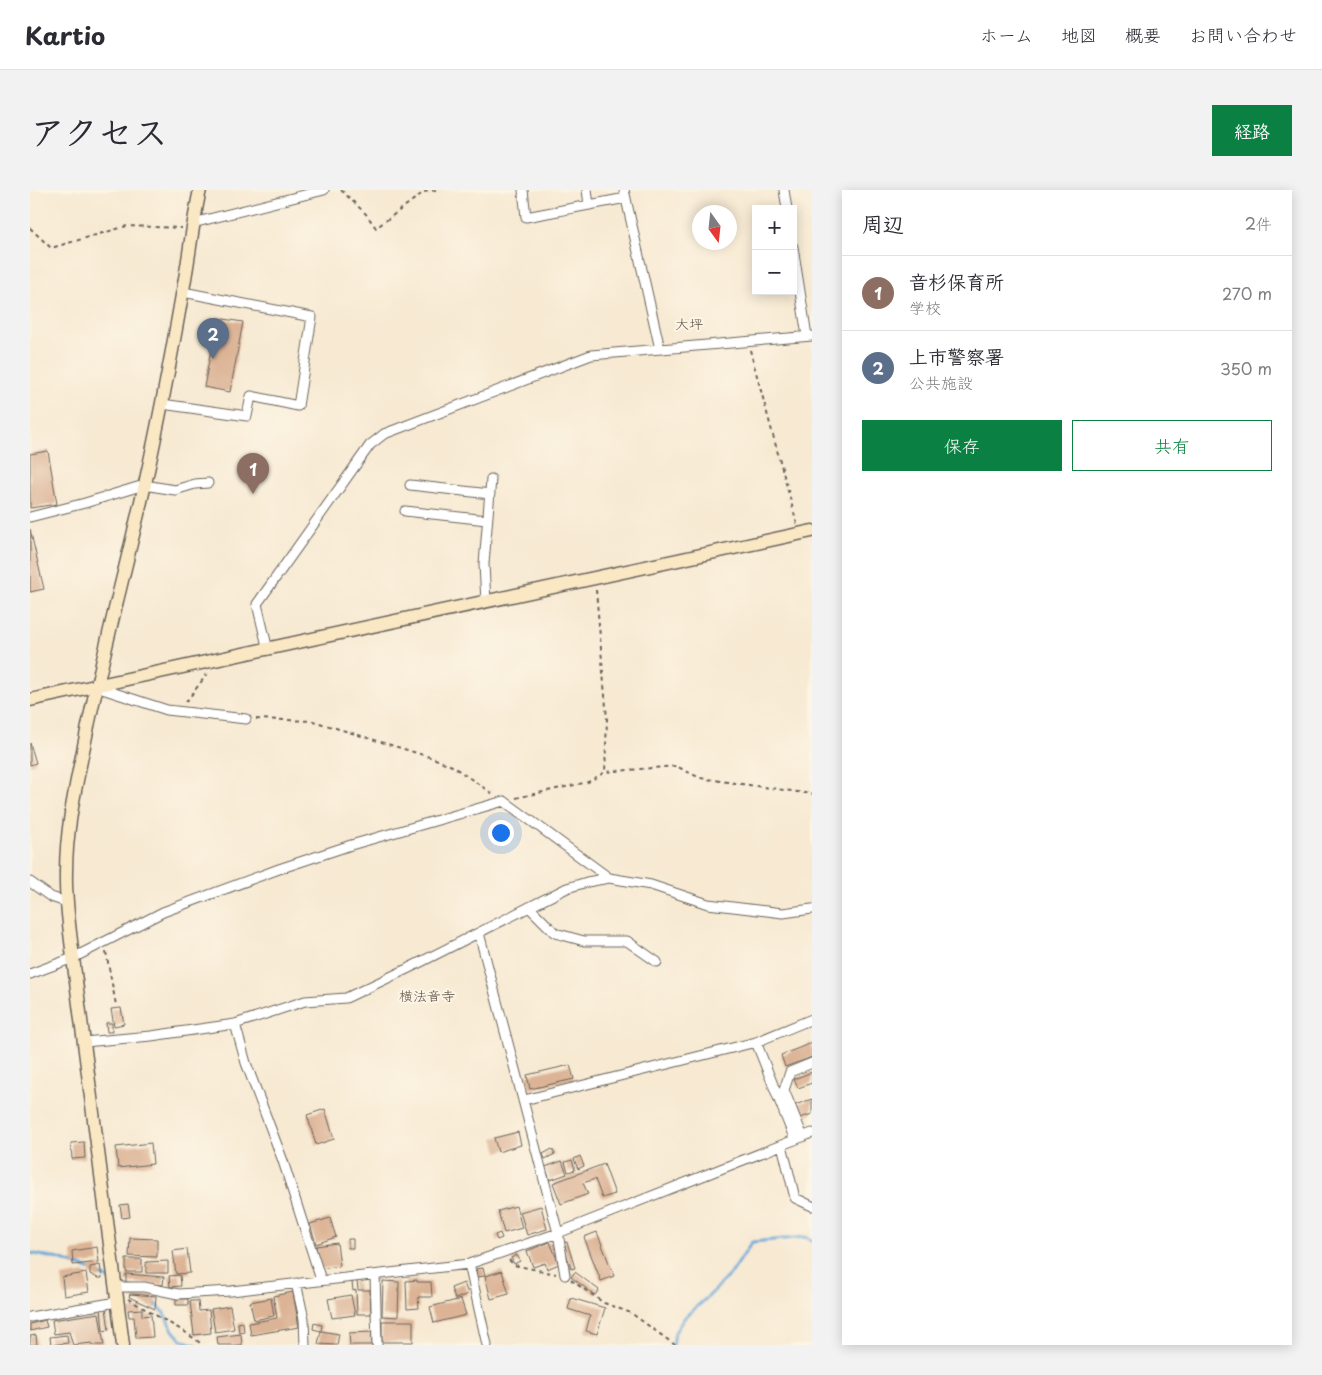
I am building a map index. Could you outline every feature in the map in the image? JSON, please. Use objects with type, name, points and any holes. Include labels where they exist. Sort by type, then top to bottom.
[{"type":"street","points":[[123,1345],[66,902],[69,823],[96,687],[162,404],[183,292],[192,226],[200,190]]},
{"type":"street","points":[[192,226],[324,190]]},
{"type":"street","points":[[523,190],[526,218],[589,205],[625,194],[660,349]]},
{"type":"street","points":[[587,190],[589,205]]},
{"type":"street","points":[[784,190],[786,205]]},
{"type":"street","points":[[268,650],[257,604],[370,445],[384,434],[591,355],[810,336],[794,250]]},
{"type":"street","points":[[162,404],[247,416],[251,396],[298,406],[312,317],[183,292]]},
{"type":"street","points":[[486,602],[484,564],[491,479]]},
{"type":"street","points":[[30,517],[85,503],[144,484],[175,490],[195,484],[208,484]]},
{"type":"street","points":[[410,484],[490,494]]},
{"type":"street","points":[[405,512],[487,520]]},
{"type":"street","points":[[30,700],[806,532]]},
{"type":"street","points":[[96,687],[167,710],[246,719]]},
{"type":"street","points":[[30,974],[73,958],[163,912],[279,869],[351,845],[504,801],[609,878]]},
{"type":"street","points":[[84,1042],[151,1036],[235,1024],[305,1001],[346,998],[479,933],[529,906],[567,888],[587,882],[609,878],[651,885],[708,904],[783,913],[812,909]]},
{"type":"street","points":[[30,882],[51,897],[66,902]]},
{"type":"street","points":[[529,906],[554,933],[584,941],[627,941],[657,962]]},
{"type":"street","points":[[479,933],[558,1233],[565,1275]]},
{"type":"street","points":[[524,1100],[756,1042],[812,1019]]},
{"type":"street","points":[[235,1024],[246,1063],[283,1161],[322,1280]]},
{"type":"street","points":[[756,1042],[799,1138]]},
{"type":"street","points":[[799,1138],[784,1090],[790,1072],[812,1064]]},
{"type":"street","points":[[115,1287],[144,1287],[178,1294],[231,1291],[468,1264],[558,1233],[812,1133]]},
{"type":"street","points":[[782,1145],[795,1198],[812,1206]]},
{"type":"street","points":[[468,1264],[487,1345]]},
{"type":"street","points":[[375,1274],[376,1345]]},
{"type":"street","points":[[296,1283],[304,1319],[305,1345]]},
{"type":"street","points":[[30,1317],[117,1302]]},
{"type":"path","points":[[341,190],[366,214],[376,228],[424,192],[436,190]]},
{"type":"path","points":[[30,228],[50,248],[127,226],[192,226]]},
{"type":"path","points":[[747,341],[806,532]]},
{"type":"path","points":[[595,578],[606,719],[605,772]]},
{"type":"path","points":[[179,712],[217,661]]},
{"type":"path","points":[[246,719],[313,721],[433,758],[452,766],[504,801],[588,782],[605,772],[676,766],[700,778],[812,794]]},
{"type":"path","points":[[104,942],[116,1005]]},
{"type":"path","points":[[503,1252],[514,1265],[565,1275],[604,1303],[631,1313],[675,1345]]},
{"type":"path","points":[[115,1287],[131,1302],[186,1332],[203,1345]]},
{"type":"building","points":[[217,318],[243,322],[230,392],[204,387]]},
{"type":"building","points":[[48,451],[57,504],[30,508],[30,454]]},
{"type":"building","points":[[30,529],[44,589],[30,592]]},
{"type":"building","points":[[30,743],[36,763],[30,765]]},
{"type":"building","points":[[121,1008],[124,1024],[114,1026],[111,1009]]},
{"type":"building","points":[[106,1023],[112,1023],[112,1032],[107,1032]]},
{"type":"building","points":[[812,1043],[812,1057],[785,1067],[781,1055]]},
{"type":"building","points":[[570,1065],[574,1079],[530,1089],[527,1075]]},
{"type":"building","points":[[812,1072],[812,1083],[798,1088],[794,1079]]},
{"type":"building","points":[[812,1099],[812,1114],[797,1119],[792,1106]]},
{"type":"building","points":[[325,1109],[334,1139],[316,1145],[307,1115]]},
{"type":"building","points":[[518,1132],[521,1145],[498,1152],[494,1138]]},
{"type":"building","points":[[84,1142],[85,1158],[72,1159],[71,1143]]},
{"type":"building","points":[[151,1143],[153,1164],[118,1168],[116,1147]]},
{"type":"building","points":[[552,1149],[555,1154],[545,1159],[543,1154]]},
{"type":"building","points":[[580,1156],[584,1166],[578,1169],[574,1159]]},
{"type":"building","points":[[572,1160],[575,1170],[568,1172],[565,1162]]},
{"type":"building","points":[[562,1161],[567,1174],[550,1180],[545,1167]]},
{"type":"building","points":[[604,1164],[615,1194],[602,1198],[595,1179],[583,1183],[588,1194],[561,1204],[553,1183]]},
{"type":"building","points":[[128,1204],[130,1217],[122,1218],[120,1205]]},
{"type":"building","points":[[516,1206],[522,1228],[504,1233],[498,1211]]},
{"type":"building","points":[[541,1206],[547,1229],[527,1235],[520,1212]]},
{"type":"building","points":[[330,1218],[336,1237],[316,1244],[310,1224]]},
{"type":"building","points":[[597,1232],[614,1276],[601,1281],[584,1237]]},
{"type":"building","points":[[500,1233],[502,1238],[497,1240],[495,1235]]},
{"type":"building","points":[[130,1238],[157,1239],[157,1257],[129,1256]]},
{"type":"building","points":[[348,1239],[353,1239],[353,1248],[348,1248]]},
{"type":"building","points":[[550,1242],[559,1264],[547,1269],[545,1263],[533,1267],[527,1251]]},
{"type":"building","points":[[567,1242],[575,1268],[571,1269],[563,1243]]},
{"type":"building","points":[[337,1243],[340,1266],[320,1269],[316,1246]]},
{"type":"building","points":[[97,1247],[99,1262],[73,1265],[72,1251]]},
{"type":"building","points":[[187,1249],[190,1273],[176,1274],[173,1251]]},
{"type":"building","points":[[517,1255],[520,1261],[514,1264],[511,1258]]},
{"type":"building","points":[[126,1259],[142,1259],[142,1272],[126,1272]]},
{"type":"building","points":[[168,1261],[168,1273],[146,1273],[146,1262]]},
{"type":"building","points":[[100,1265],[102,1278],[90,1274],[90,1267]]},
{"type":"building","points":[[483,1268],[485,1276],[477,1277],[476,1269]]},
{"type":"building","points":[[502,1271],[509,1294],[491,1299],[485,1276]]},
{"type":"building","points":[[575,1272],[599,1290],[595,1295],[571,1277]]},
{"type":"building","points":[[86,1273],[89,1292],[64,1296],[62,1277]]},
{"type":"building","points":[[126,1274],[164,1277],[163,1285],[126,1282]]},
{"type":"building","points":[[180,1275],[181,1286],[170,1287],[169,1276]]},
{"type":"building","points":[[417,1280],[417,1282],[431,1282],[432,1297],[418,1297],[419,1308],[407,1309],[406,1281]]},
{"type":"building","points":[[357,1281],[358,1290],[370,1290],[371,1314],[357,1314],[356,1290],[353,1291],[352,1282]]},
{"type":"building","points":[[383,1281],[399,1282],[398,1317],[382,1316]]},
{"type":"building","points":[[464,1283],[468,1294],[455,1299],[451,1288]]},
{"type":"building","points":[[293,1292],[299,1327],[251,1335],[249,1323],[277,1318],[273,1296]]},
{"type":"building","points":[[130,1294],[156,1296],[155,1309],[129,1297]]},
{"type":"building","points":[[351,1295],[355,1315],[332,1318],[328,1299]]},
{"type":"building","points":[[271,1298],[274,1316],[254,1320],[250,1302]]},
{"type":"building","points":[[571,1298],[605,1308],[597,1334],[586,1331],[590,1316],[568,1309]]},
{"type":"building","points":[[176,1299],[188,1299],[188,1305],[176,1305]]},
{"type":"building","points":[[461,1299],[466,1315],[434,1323],[430,1307]]},
{"type":"building","points":[[190,1301],[198,1301],[199,1311],[209,1310],[211,1333],[194,1335]]},
{"type":"building","points":[[230,1306],[234,1329],[215,1332],[211,1309]]},
{"type":"building","points":[[106,1308],[109,1330],[103,1331],[101,1309]]},
{"type":"building","points":[[142,1309],[142,1316],[151,1315],[153,1337],[136,1338],[134,1317],[129,1317],[128,1310]]},
{"type":"building","points":[[99,1313],[104,1345],[93,1345],[92,1343],[73,1345],[69,1332],[54,1334],[52,1320]]},
{"type":"building","points":[[45,1320],[47,1327],[30,1331],[30,1324]]},
{"type":"building","points":[[382,1321],[413,1321],[413,1342],[382,1342]]},
{"type":"building","points":[[243,1322],[244,1332],[239,1333],[238,1323]]},
{"type":"building","points":[[314,1323],[322,1325],[321,1331],[313,1329]]},
{"type":"building","points":[[321,1331],[339,1334],[337,1345],[318,1344]]},
{"type":"building","points":[[372,1332],[372,1345],[350,1345],[349,1333]]},
{"type":"building","points":[[241,1334],[242,1345],[218,1345],[217,1337]]},
{"type":"building","points":[[36,1335],[37,1345],[30,1345],[30,1336]]},
{"type":"building","points":[[67,1335],[68,1343],[51,1345],[50,1337]]},
{"type":"waterway","points":[[673,1345],[675,1332],[685,1317],[733,1271],[752,1242],[806,1237],[812,1241]]},
{"type":"waterway","points":[[30,1253],[59,1259],[92,1270]]},
{"type":"waterway","points":[[99,1274],[112,1281]]},
{"type":"waterway","points":[[128,1289],[140,1296]]},
{"type":"waterway","points":[[153,1302],[163,1312],[173,1331],[186,1341],[196,1345]]},
{"type":"place","name":"上市警察署","points":[[213,359]]},
{"type":"place","name":"音杉保育所","points":[[253,494]]},
{"type":"district","name":"大坪","points":[[689,323]]},
{"type":"district","name":"横法音寺","points":[[427,995]]}]
